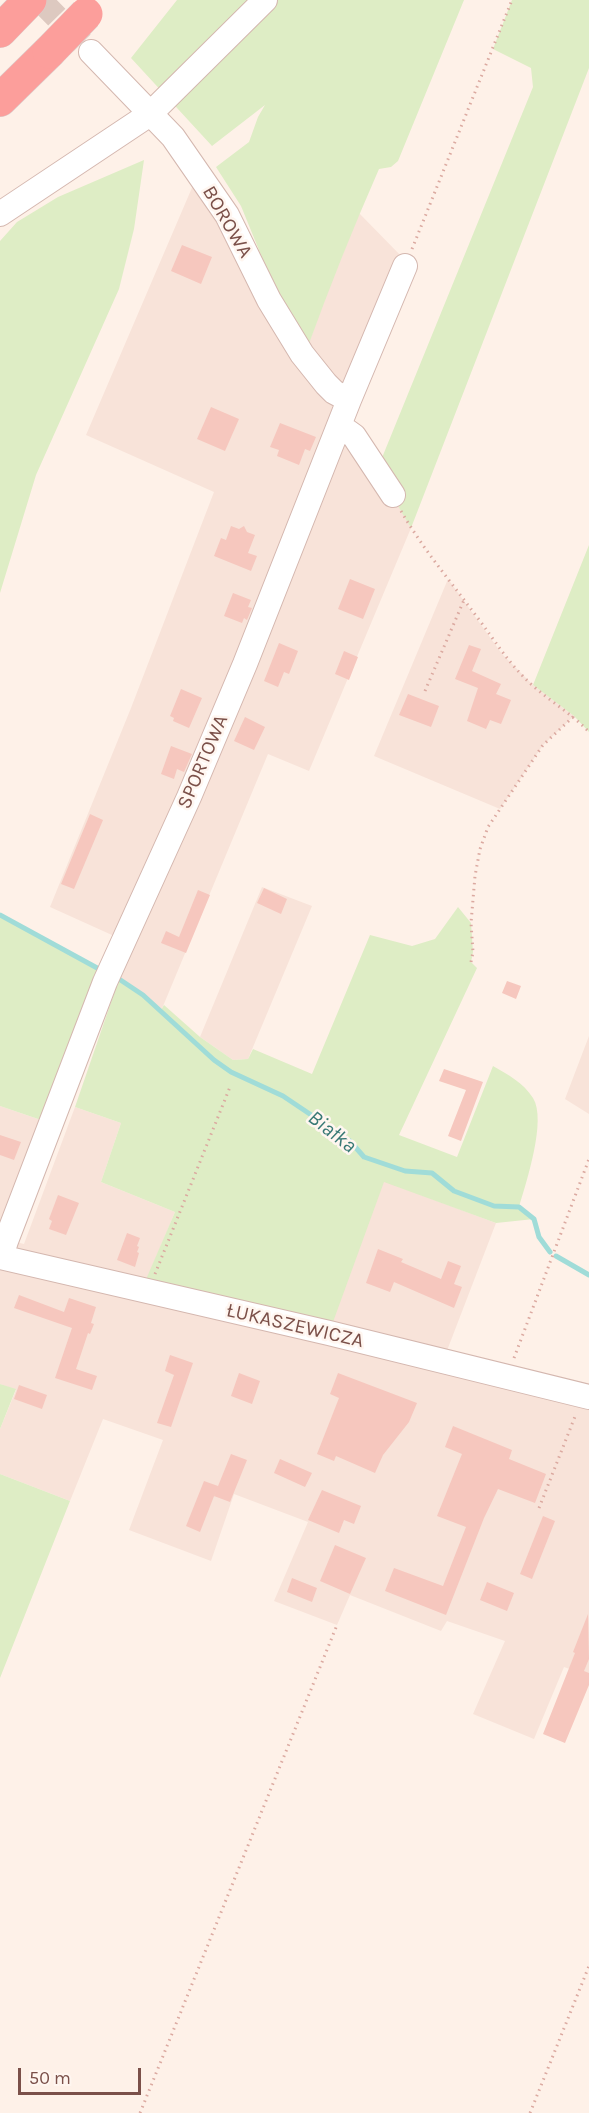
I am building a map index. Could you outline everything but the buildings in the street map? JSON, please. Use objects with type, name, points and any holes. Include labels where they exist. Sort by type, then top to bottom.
[{"type":"highway","points":[[0,100],[93,7]]},
{"type":"street","points":[[0,214],[150,114],[265,0]]},
{"type":"street","name":"BOROWA","points":[[91,52],[173,137],[227,214],[269,300],[302,354],[334,392],[349,400]]},
{"type":"street","name":"SPORTOWA","points":[[1,1257],[105,982],[189,797],[245,664],[349,400],[405,266]]},
{"type":"street","points":[[340,426],[354,436],[393,495]]},
{"type":"street","name":"ŁUKASZEWICZA","points":[[1,1257],[329,1333],[586,1397]]},
{"type":"path","points":[[405,266],[512,0]]},
{"type":"path","points":[[393,495],[411,528],[502,654],[533,686],[574,716],[589,732]]},
{"type":"path","points":[[425,691],[464,600]]},
{"type":"path","points":[[471,962],[473,952],[471,923],[475,876],[480,849],[488,827],[543,745],[574,716]]},
{"type":"path","points":[[152,1293],[153,1280],[230,1087]]},
{"type":"path","points":[[509,1377],[513,1358],[589,1159]]},
{"type":"path","points":[[539,1508],[586,1397]]},
{"type":"path","points":[[140,2113],[337,1625]]},
{"type":"path","points":[[530,2113],[589,1966]]},
{"type":"shaded area","points":[[200,169],[262,254],[307,348],[359,213],[404,259],[332,425],[393,495],[411,528],[309,771],[268,754],[161,1011],[143,995],[119,979],[123,940],[50,907],[131,708],[214,492],[86,435]]},
{"type":"shaded area","points":[[448,579],[502,654],[533,685],[574,716],[543,745],[500,809],[374,756]]},
{"type":"shaded area","points":[[262,887],[312,906],[248,1059],[233,1060],[200,1037]]},
{"type":"shaded area","points":[[589,1036],[589,1114],[565,1099]]},
{"type":"shaded area","points":[[0,1106],[44,1121],[0,1232]]},
{"type":"shaded area","points":[[75,1107],[121,1123],[101,1182],[175,1212],[142,1291],[384,1181],[496,1223],[443,1361],[583,1396],[589,1383],[589,1676],[564,1667],[534,1739],[473,1714],[505,1641],[447,1621],[441,1631],[350,1595],[337,1625],[274,1601],[308,1522],[234,1494],[211,1561],[129,1530],[163,1440],[103,1419],[70,1501],[0,1474],[0,1429],[16,1390],[0,1384],[0,1238],[24,1244]]},
{"type":"green space","points":[[177,0],[464,0],[398,161],[391,167],[379,169],[307,349],[261,255],[241,206],[216,167],[249,142],[265,105],[212,146],[131,58]]},
{"type":"green space","points":[[512,0],[589,0],[589,68],[411,528],[377,470],[533,87],[531,68],[493,49]]},
{"type":"green space","points":[[144,160],[134,229],[119,289],[36,475],[0,593],[0,241],[17,222],[58,197]]},
{"type":"green space","points":[[589,545],[589,732],[574,716],[533,685]]},
{"type":"green space","points":[[458,907],[471,923],[473,952],[471,962],[477,968],[399,1135],[457,1157],[493,1066],[510,1076],[529,1092],[537,1108],[537,1136],[519,1207],[534,1219],[496,1223],[384,1182],[329,1333],[141,1291],[175,1212],[101,1182],[121,1123],[75,1107],[119,979],[161,1010],[164,1005],[200,1037],[233,1060],[248,1059],[253,1049],[312,1074],[370,935],[412,946],[435,939]]},
{"type":"green space","points":[[0,915],[99,969],[44,1121],[0,1106]]},
{"type":"green space","points":[[0,1384],[16,1389],[0,1429]]},
{"type":"green space","points":[[0,1474],[70,1501],[0,1678]]},
{"type":"waterway","name":"Białka","points":[[0,915],[99,969]]},
{"type":"waterway","name":"Białka","points":[[119,979],[143,995],[214,1060],[231,1072],[283,1096],[350,1141],[364,1157],[405,1171],[432,1173],[454,1191],[494,1206],[519,1207],[534,1219],[539,1237],[550,1252]]},
{"type":"waterway","name":"Białka","points":[[556,1256],[589,1275]]},
{"type":"tunnel","points":[[40,0],[91,52]]}]
